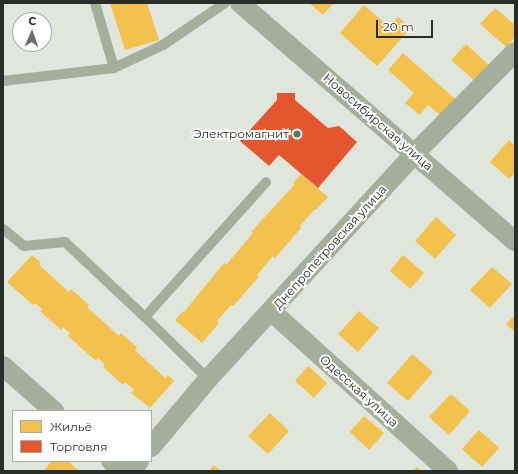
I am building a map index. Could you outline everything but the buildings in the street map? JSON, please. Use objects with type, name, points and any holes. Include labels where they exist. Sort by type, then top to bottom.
[{"type":"street","name":"Новосибирская улица","points":[[240,3],[515,241]]},
{"type":"street","name":"Днепропетровская улица","points":[[152,446],[208,379],[415,153],[515,52]]},
{"type":"street","name":"Одесская улица","points":[[271,311],[448,471]]},
{"type":"street","points":[[3,366],[53,410]]},
{"type":"street","points":[[112,462],[122,471]]},
{"type":"street","points":[[131,471],[138,462]]},
{"type":"lane","points":[[95,3],[114,68]]},
{"type":"lane","points":[[3,81],[114,68],[163,45],[225,3]]},
{"type":"lane","points":[[145,317],[266,182]]},
{"type":"lane","points":[[3,229],[24,246],[64,242],[145,317],[208,379]]},
{"type":"place","name":"Электромагнит","points":[[297,134]]}]
